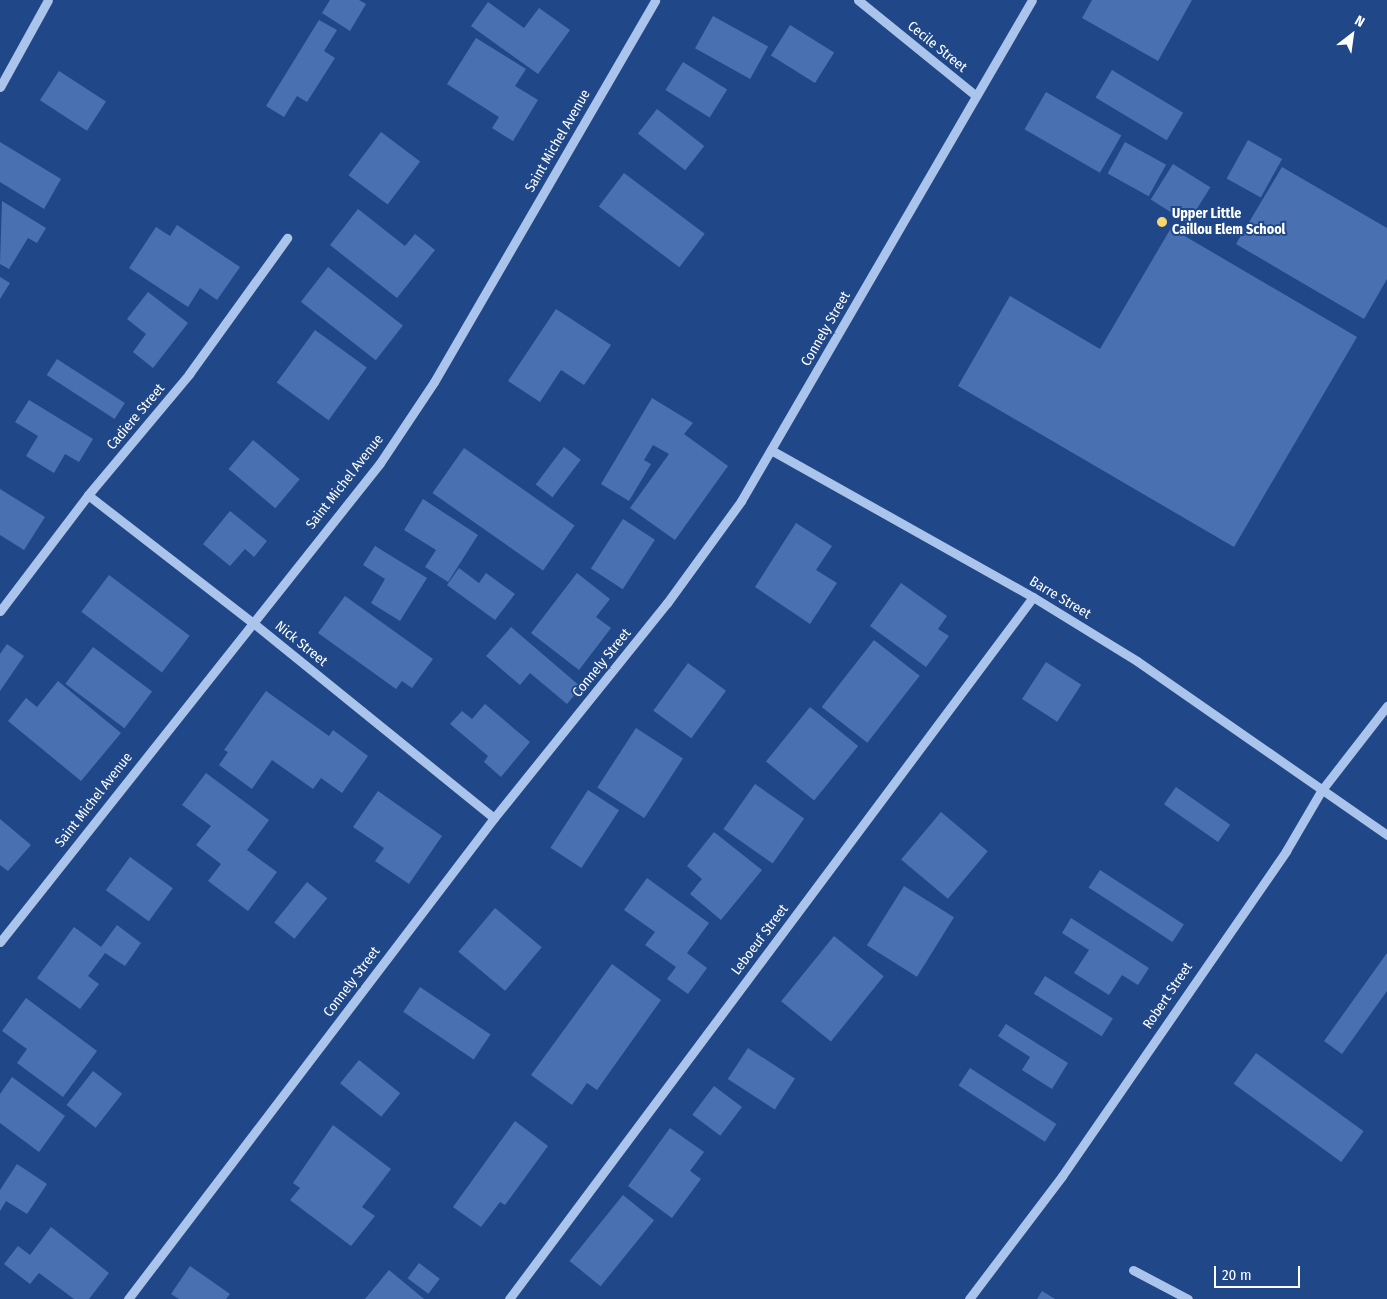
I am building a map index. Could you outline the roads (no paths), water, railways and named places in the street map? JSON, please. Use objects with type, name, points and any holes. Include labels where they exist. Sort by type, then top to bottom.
[{"type":"street","points":[[0,87],[48,0]]},
{"type":"street","name":"Saint Michel Avenue","points":[[0,942],[380,463],[434,382],[655,0]]},
{"type":"street","name":"Cecile Street","points":[[858,0],[976,96]]},
{"type":"street","name":"Connely Street","points":[[128,1299],[494,818],[667,603],[741,501],[1032,0]]},
{"type":"street","name":"Cadiere Street","points":[[0,611],[88,495],[189,374],[287,238]]},
{"type":"street","name":"Barre Street","points":[[771,450],[1033,597],[1137,661],[1272,752],[1321,790],[1387,835]]},
{"type":"street","name":"Nick Street","points":[[88,495],[252,622],[494,818]]},
{"type":"street","name":"Leboeuf Street","points":[[509,1299],[1033,597]]},
{"type":"street","name":"Robert Street","points":[[969,1299],[1062,1176],[1286,850],[1321,790],[1387,706]]},
{"type":"street","points":[[1133,1270],[1188,1299]]},
{"type":"place","name":"Upper Little Caillou Elem School","points":[[1162,222]]}]
